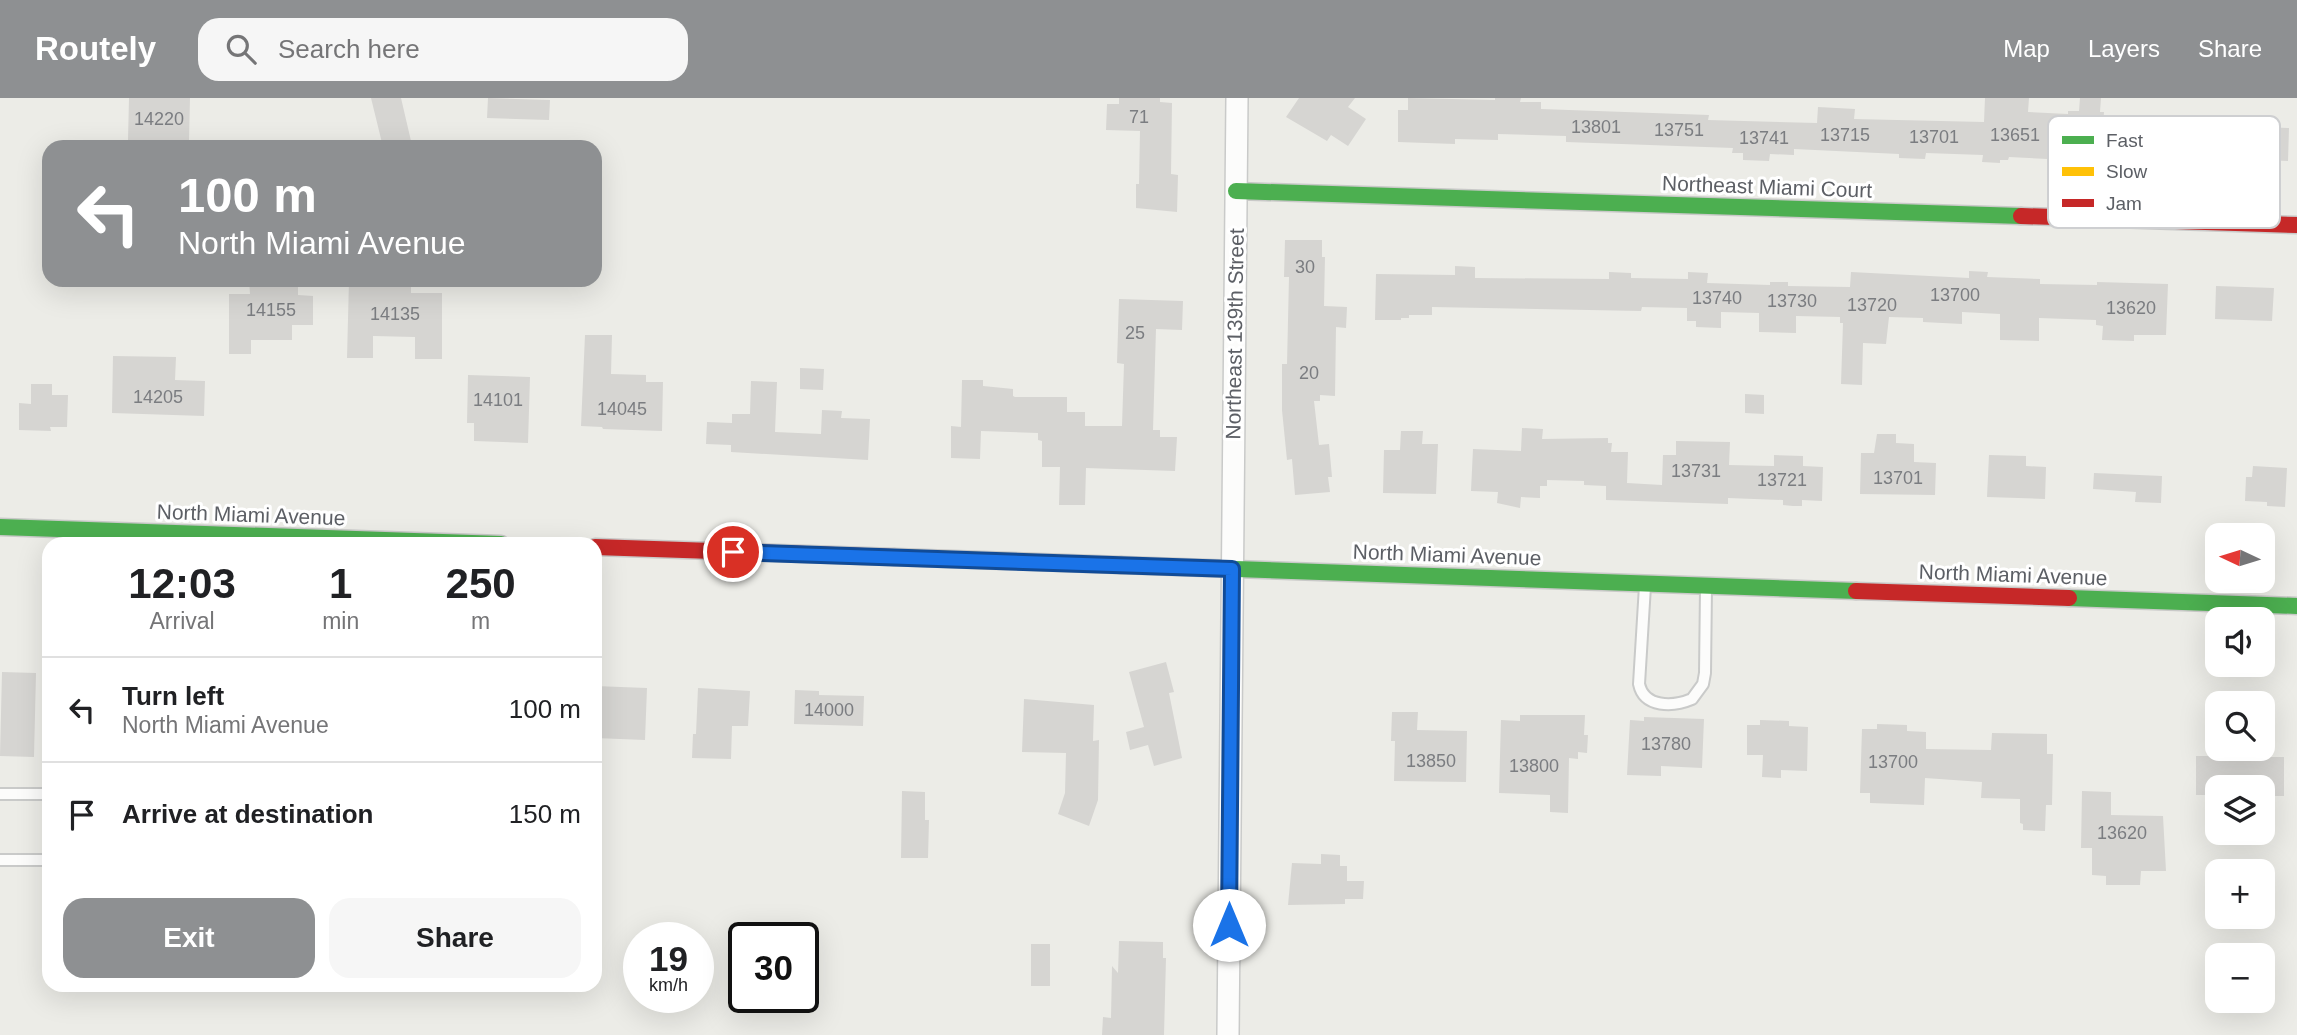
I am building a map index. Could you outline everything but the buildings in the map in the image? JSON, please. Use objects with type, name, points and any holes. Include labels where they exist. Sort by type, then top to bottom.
[{"type":"street","name":"Northeast 139th Street","points":[[1228,1035],[1237,98]]},
{"type":"street","name":"Northeast Miami Court","points":[[1236,191],[2048,217]]},
{"type":"street","name":"North Miami Avenue","points":[[0,527],[88,537]]},
{"type":"street","name":"North Miami Avenue","points":[[602,547],[2297,606]]},
{"type":"lane","points":[[1645,583],[1639,684],[1642,695],[1647,700],[1673,704],[1692,699],[1703,684],[1706,585]]},
{"type":"lane","points":[[0,794],[42,794]]},
{"type":"lane","points":[[0,860],[42,860]]},
{"type":"traffic: fast","points":[[1236,191],[2021,216]]},
{"type":"traffic: fast","points":[[0,527],[295,537]]},
{"type":"traffic: fast","points":[[1121,565],[1856,591]]},
{"type":"traffic: fast","points":[[2069,598],[2297,606]]},
{"type":"traffic: slow","points":[[894,557],[1121,565]]},
{"type":"traffic: jam","points":[[2021,216],[2048,217]]},
{"type":"traffic: jam","points":[[2280,224],[2297,225]]},
{"type":"traffic: jam","points":[[602,547],[894,557]]},
{"type":"traffic: jam","points":[[1856,591],[2069,598]]},
{"type":"route","points":[[733,552],[1232,569],[1229,925]]}]
